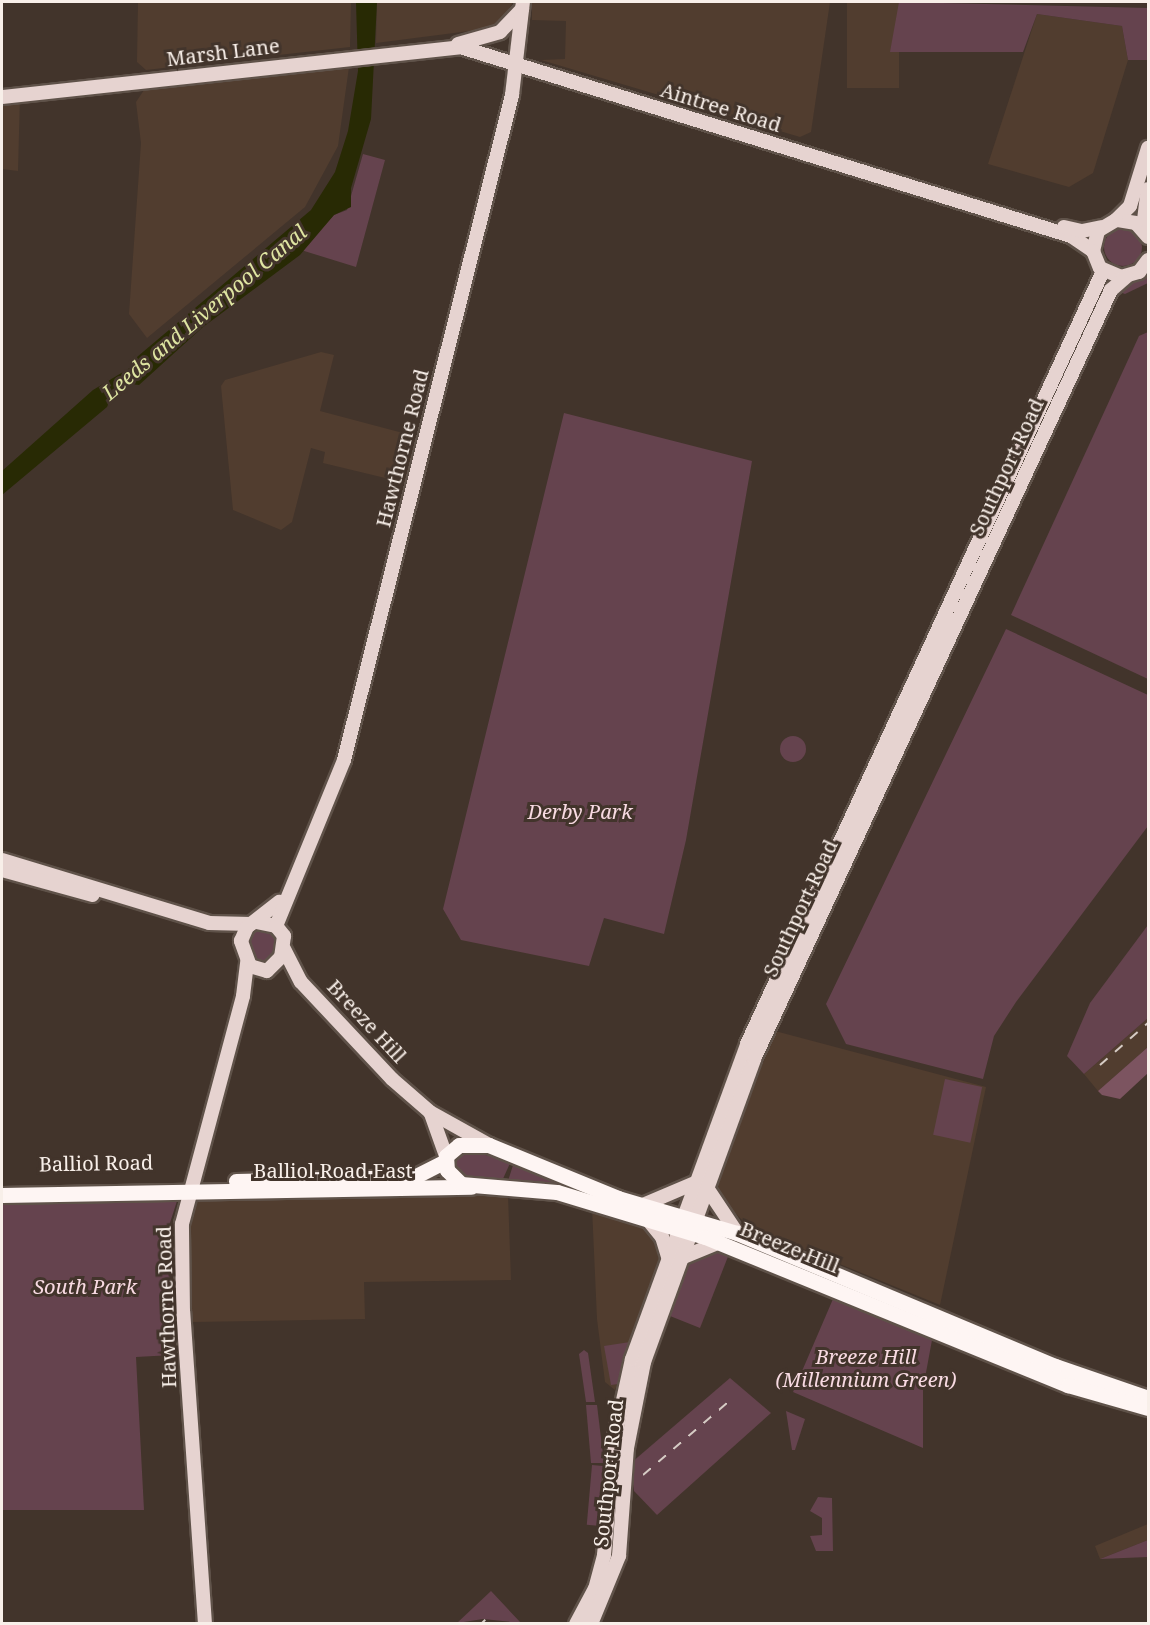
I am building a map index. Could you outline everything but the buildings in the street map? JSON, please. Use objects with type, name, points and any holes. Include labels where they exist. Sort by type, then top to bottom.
[{"type":"highway","name":"Breeze Hill","points":[[1122,1396],[720,1242],[687,1225],[640,1205],[489,1145],[459,1145],[445,1158],[454,1178],[477,1187],[557,1192],[649,1221],[687,1225],[737,1233],[1122,1396]]},
{"type":"highway","name":"Balliol Road East","points":[[190,1187],[414,1177],[445,1158]]},
{"type":"highway","name":"Balliol Road","points":[[2,1186],[190,1187]]},
{"type":"highway","name":"Balliol Road East","points":[[190,1187],[477,1187]]},
{"type":"highway","name":"Balliol Road","points":[[2,1195],[190,1187]]},
{"type":"highway","points":[[1122,1396],[1149,1392]]},
{"type":"highway","points":[[1122,1396],[1149,1398]]},
{"type":"highway","points":[[1122,1396],[1149,1408]]},
{"type":"highway","points":[[1122,1396],[1149,1413]]},
{"type":"main road","name":"Marsh Lane","points":[[2,97],[444,47],[500,32],[523,4]]},
{"type":"main road","name":"Hawthorne Road","points":[[276,926],[284,895],[344,760],[519,67],[523,4]]},
{"type":"main road","name":"Marsh Lane","points":[[444,47],[519,67]]},
{"type":"main road","name":"Aintree Road","points":[[519,67],[912,185],[1072,230],[1102,227]]},
{"type":"main road","points":[[1126,277],[1103,271],[1093,251],[1102,227],[1116,220],[1130,206],[1149,148]]},
{"type":"main road","name":"Aintree Road","points":[[912,185],[1071,236],[1093,251]]},
{"type":"main road","points":[[1116,220],[1146,233],[1149,189]]},
{"type":"main road","name":"Southport Road","points":[[702,1185],[769,1022],[1110,290],[1126,277],[1147,265]]},
{"type":"main road","name":"Southport Road","points":[[602,1590],[626,1381],[702,1185],[763,1006],[1103,271]]},
{"type":"main road","points":[[2,860],[209,924],[254,923],[276,926],[284,936],[284,949],[266,971],[247,962],[241,946],[209,924]]},
{"type":"main road","points":[[2,870],[113,896]]},
{"type":"main road","name":"Hawthorne Road","points":[[254,923],[284,895]]},
{"type":"main road","points":[[241,946],[254,923]]},
{"type":"main road","name":"Breeze Hill","points":[[284,949],[301,982],[430,1112],[489,1145]]},
{"type":"main road","name":"Hawthorne Road","points":[[205,1623],[180,1251],[190,1187],[243,996],[247,962]]},
{"type":"main road","name":"Hawthorne Road","points":[[243,996],[266,971]]},
{"type":"main road","name":"Breeze Hill","points":[[266,971],[301,982]]},
{"type":"main road","name":"Breeze Hill","points":[[430,1112],[444,1138],[445,1158]]},
{"type":"main road","points":[[640,1205],[657,1203],[702,1185],[737,1233]]},
{"type":"main road","points":[[649,1221],[675,1258],[720,1242]]},
{"type":"main road","points":[[576,1623],[602,1590]]},
{"type":"main road","points":[[591,1623],[602,1590]]},
{"type":"shaded area","points":[[138,2],[351,2],[350,47],[146,70],[137,62]]},
{"type":"shaded area","points":[[377,2],[513,2],[503,20],[485,29],[376,43]]},
{"type":"shaded area","points":[[532,2],[830,2],[811,132],[800,137],[541,60],[565,59],[566,21],[532,20]]},
{"type":"shaded area","points":[[847,2],[899,2],[899,88],[847,88]]},
{"type":"shaded area","points":[[1037,14],[1122,26],[1128,60],[1093,173],[1069,187],[988,164]]},
{"type":"shaded area","points":[[349,67],[338,146],[305,207],[147,338],[129,314],[141,143],[136,102],[144,90]]},
{"type":"shaded area","points":[[20,95],[18,171],[2,169],[2,97]]},
{"type":"shaded area","points":[[321,352],[334,355],[320,411],[418,437],[406,483],[323,463],[325,452],[311,448],[292,522],[281,530],[233,510],[221,386],[225,380]]},
{"type":"shaded area","points":[[1148,1018],[1148,1047],[1098,1091],[1084,1074]]},
{"type":"shaded area","points":[[775,1031],[986,1087],[940,1305],[749,1227],[724,1202],[717,1185]]},
{"type":"shaded area","points":[[1148,1047],[1148,1073],[1120,1099],[1102,1095],[1098,1091]]},
{"type":"shaded area","points":[[508,1195],[511,1280],[364,1282],[365,1319],[192,1322],[187,1250],[192,1202],[199,1196]]},
{"type":"shaded area","points":[[592,1207],[646,1225],[665,1251],[615,1390],[605,1382],[597,1319]]},
{"type":"shaded area","points":[[1148,1524],[1148,1540],[1100,1559],[1095,1546]]},
{"type":"green space","points":[[899,2],[1148,8],[1148,60],[1128,60],[1122,26],[1037,14],[1023,52],[890,52]]},
{"type":"green space","points":[[363,154],[385,160],[356,267],[301,250],[334,215],[347,210]]},
{"type":"green space","points":[[1123,228],[1130,229],[1136,234],[1141,240],[1141,254],[1136,260],[1130,265],[1123,266],[1116,265],[1110,260],[1105,254],[1104,247],[1105,240],[1110,234],[1116,229]]},
{"type":"green space","points":[[1148,273],[1148,283],[1125,294],[1117,291]]},
{"type":"green space","points":[[1148,332],[1148,679],[1011,615],[1139,336]]},
{"type":"green space","name":"Derby Park","points":[[564,413],[752,461],[686,840],[664,934],[604,918],[589,966],[461,940],[443,909]]},
{"type":"green space","points":[[1006,629],[1148,695],[1148,826],[1016,1002],[994,1036],[983,1079],[846,1044],[826,1004]]},
{"type":"green space","points":[[793,736],[802,740],[806,749],[802,758],[793,762],[784,758],[780,749],[784,740]]},
{"type":"green space","points":[[1148,925],[1148,1018],[1084,1074],[1067,1056],[1090,1003]]},
{"type":"green space","points":[[254,929],[273,930],[280,944],[271,963],[257,964],[250,954],[247,938]]},
{"type":"green space","points":[[945,1079],[982,1087],[970,1143],[933,1135]]},
{"type":"green space","points":[[460,1149],[511,1161],[502,1181],[470,1181],[456,1173],[451,1160]]},
{"type":"green space","points":[[514,1162],[602,1199],[551,1185],[508,1181]]},
{"type":"green space","name":"South Park","points":[[177,1201],[168,1229],[172,1355],[136,1357],[144,1510],[2,1510],[2,1202]]},
{"type":"green space","points":[[721,1251],[729,1254],[700,1328],[670,1316],[688,1265]]},
{"type":"green space","name":"Breeze Hill (Millennium Green)","points":[[833,1299],[932,1340],[925,1378],[918,1385],[923,1387],[923,1448],[793,1392]]},
{"type":"green space","points":[[630,1342],[618,1384],[611,1385],[604,1346]]},
{"type":"green space","points":[[584,1350],[588,1353],[595,1402],[586,1402],[579,1354]]},
{"type":"green space","points":[[730,1378],[771,1413],[657,1515],[634,1491],[631,1463]]},
{"type":"green space","points":[[586,1405],[597,1405],[604,1463],[591,1463]]},
{"type":"green space","points":[[786,1411],[805,1419],[795,1450],[792,1450]]},
{"type":"green space","points":[[592,1465],[603,1466],[598,1526],[587,1525]]},
{"type":"green space","points":[[818,1497],[832,1498],[833,1551],[816,1551],[810,1536],[822,1535],[822,1518],[810,1511]]},
{"type":"green space","points":[[1148,1540],[1148,1557],[1100,1559]]},
{"type":"green space","points":[[491,1591],[521,1623],[483,1619],[457,1623]]},
{"type":"water","name":"Leeds and Liverpool Canal","points":[[356,2],[377,2],[371,119],[351,188],[351,207],[334,215],[300,255],[203,327],[139,385],[131,384],[111,398],[107,407],[2,495],[2,471],[93,390],[133,366],[137,357],[311,210],[335,172],[348,131],[358,71]]},
{"type":"railway","points":[[1100,1065],[1148,1023]]},
{"type":"railway","points":[[643,1475],[727,1403]]},
{"type":"railway","points":[[481,1624],[485,1620]]}]
